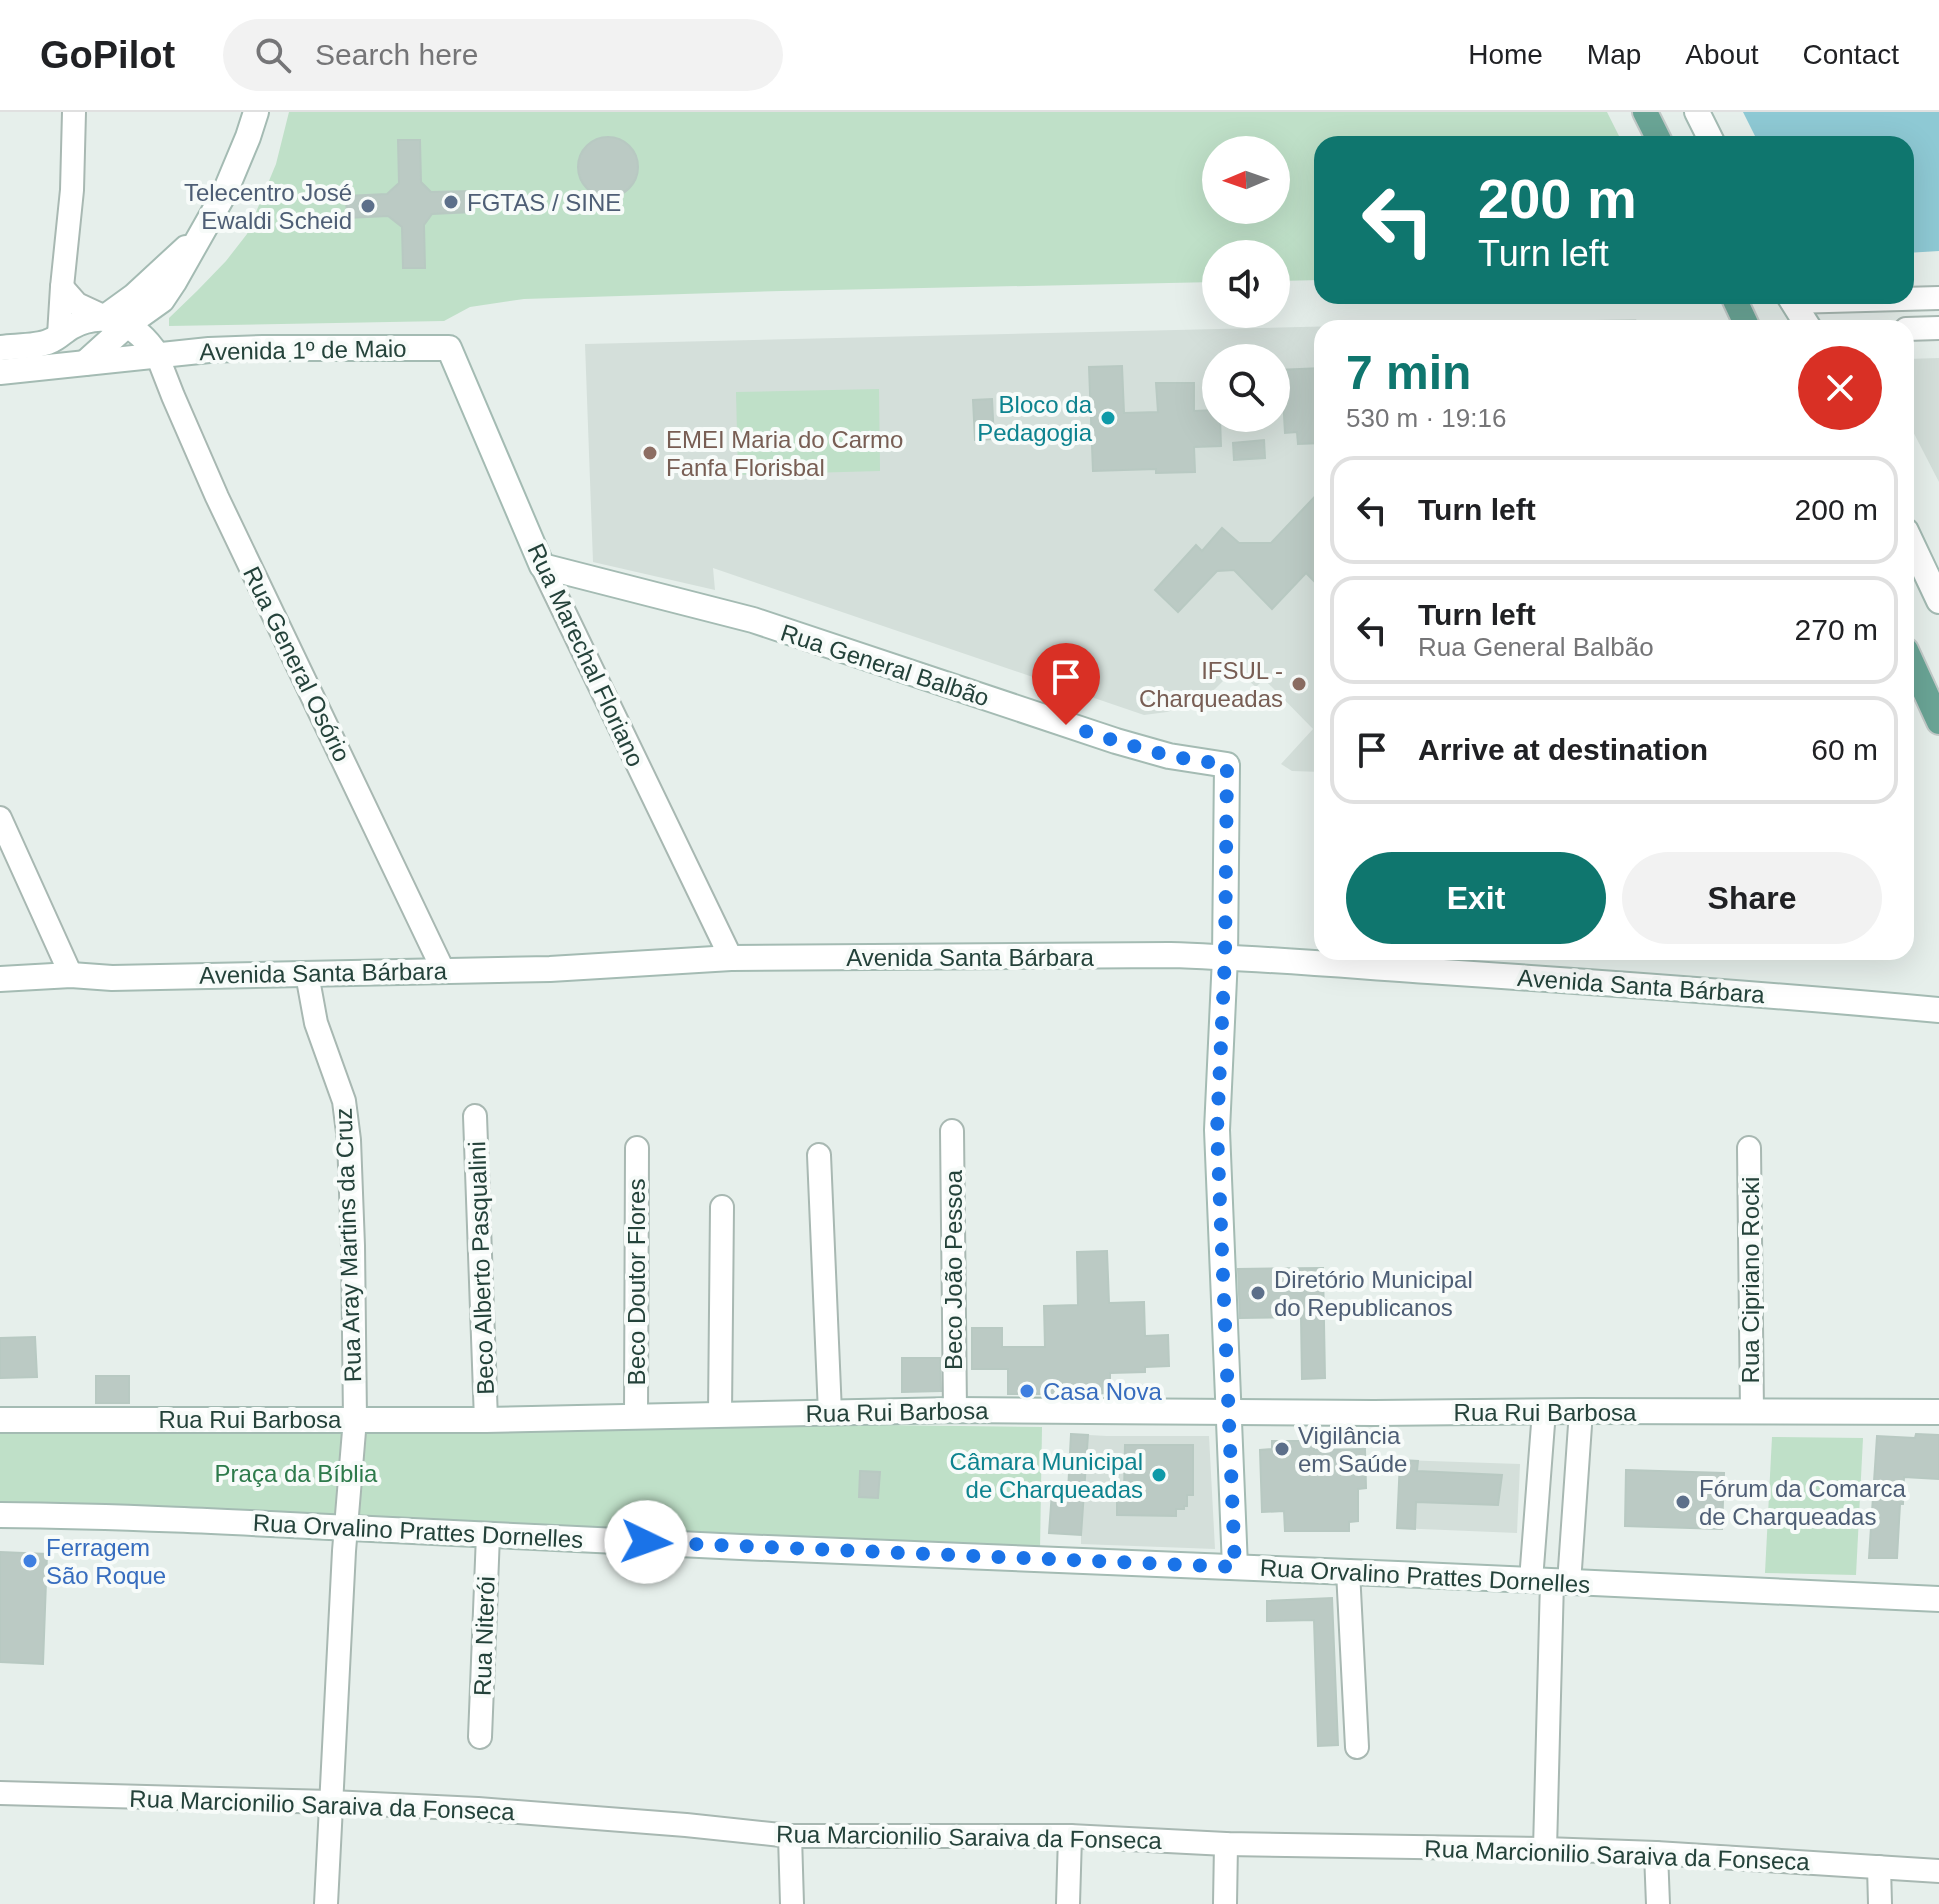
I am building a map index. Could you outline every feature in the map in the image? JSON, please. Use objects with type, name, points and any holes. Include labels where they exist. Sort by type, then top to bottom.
[{"type":"main road","points":[[1645,112],[1657,136]]},
{"type":"main road","points":[[1914,667],[1939,722]]},
{"type":"street","points":[[74,112],[72,190],[59,335],[61,348],[67,355],[82,363],[134,296],[177,254],[198,239]]},
{"type":"street","points":[[157,355],[154,320],[162,300],[225,192],[256,112]]},
{"type":"street","points":[[1697,112],[1709,136]]},
{"type":"street","points":[[62,287],[77,304],[116,321],[150,343],[157,355]]},
{"type":"street","points":[[1914,298],[1939,298]]},
{"type":"street","points":[[0,348],[49,342],[84,321],[116,321],[162,300]]},
{"type":"street","points":[[1914,329],[1939,328]]},
{"type":"street","name":"Avenida 1º de Maio","points":[[0,372],[209,350],[449,348]]},
{"type":"street","name":"Rua Marechal Floriano","points":[[449,348],[542,566],[731,958]]},
{"type":"street","name":"Rua General Osório","points":[[157,355],[217,497],[443,970]]},
{"type":"street","points":[[1914,548],[1939,601]]},
{"type":"street","name":"Rua General Balbão","points":[[542,566],[753,620],[1116,741],[1169,756],[1227,765],[1225,957]]},
{"type":"street","points":[[0,818],[71,975]]},
{"type":"street","name":"Avenida Santa Bárbara","points":[[0,979],[71,975],[112,978],[550,969],[731,958],[1170,955],[1759,994],[1939,1010]]},
{"type":"street","points":[[1225,957],[1217,1130],[1235,1567]]},
{"type":"street","name":"Rua Aray Martins da Cruz","points":[[307,974],[316,1023],[344,1101],[349,1140],[353,1246],[355,1419],[346,1528],[326,1904]]},
{"type":"street","name":"Beco Alberto Pasqualini","points":[[475,1116],[486,1420]]},
{"type":"street","name":"Beco João Pessoa","points":[[952,1131],[955,1410]]},
{"type":"street","name":"Beco Doutor Flores","points":[[636,1416],[637,1148]]},
{"type":"street","name":"Rua Cipriano Rocki","points":[[1749,1148],[1752,1411]]},
{"type":"street","points":[[819,1155],[830,1413]]},
{"type":"street","points":[[720,1414],[722,1207]]},
{"type":"street","name":"Rua Rui Barbosa","points":[[0,1420],[486,1420],[955,1410],[1939,1412]]},
{"type":"street","points":[[1544,1411],[1551,1581],[1545,1849]]},
{"type":"street","points":[[1551,1581],[1581,1411]]},
{"type":"street","name":"Rua Orvalino Prattes Dornelles","points":[[0,1515],[96,1516],[1939,1599]]},
{"type":"street","name":"Rua Niterói","points":[[480,1737],[488,1535]]},
{"type":"street","points":[[1348,1571],[1357,1747]]},
{"type":"street","name":"Rua Marcionilio Saraiva da Fonseca","points":[[0,1793],[478,1809],[790,1836],[1070,1836],[1226,1844],[1545,1849],[1939,1871]]},
{"type":"street","points":[[790,1836],[792,1904]]},
{"type":"street","points":[[1068,1904],[1070,1836]]},
{"type":"street","points":[[1225,1904],[1226,1844]]},
{"type":"street","points":[[1656,1853],[1658,1904]]},
{"type":"street","points":[[1879,1867],[1880,1904]]},
{"type":"shaded area","points":[[1314,327],[1314,772],[1292,771],[1281,764],[1313,729],[1264,679],[1256,687],[1235,669],[1215,689],[1190,705],[1144,715],[713,568],[715,590],[593,562],[585,344]]},
{"type":"shaded area","points":[[1939,358],[1939,482],[1914,434],[1914,359]]},
{"type":"shaded area","name":"Câmara Municipal de Charqueadas","points":[[1071,1434],[1209,1436],[1215,1549],[1081,1544],[1081,1535],[1049,1533],[1052,1492],[1068,1492]]},
{"type":"shaded area","points":[[1400,1460],[1520,1464],[1517,1533],[1397,1528]]},
{"type":"green space","points":[[289,112],[1607,112],[1619,136],[1314,136],[1314,280],[1290,281],[1290,240],[1202,240],[1202,282],[524,299],[470,307],[444,321],[169,326],[169,318],[226,261],[247,234],[276,164]]},
{"type":"green space","points":[[879,389],[880,471],[738,475],[736,392]]},
{"type":"green space","points":[[881,1425],[1042,1427],[1040,1550],[359,1520],[365,1432]]},
{"type":"green space","name":"Praça da Bíblia","points":[[343,1431],[336,1519],[0,1504],[0,1432]]},
{"type":"green space","points":[[1772,1437],[1863,1438],[1856,1575],[1765,1573]]},
{"type":"water","points":[[1743,112],[1939,112],[1939,251],[1914,253],[1914,136],[1755,136]]},
{"type":"building","points":[[608,137],[620,139],[629,146],[636,155],[636,179],[629,188],[620,195],[608,197],[596,195],[587,188],[580,179],[578,167],[580,155],[587,146],[596,139]]},
{"type":"building","points":[[398,140],[420,140],[421,182],[431,192],[472,191],[473,212],[432,214],[424,225],[425,268],[403,268],[402,227],[388,216],[347,218],[346,196],[387,194],[399,183]]},
{"type":"building","points":[[1122,366],[1124,413],[1158,412],[1156,383],[1194,383],[1194,411],[1202,411],[1202,432],[1220,432],[1221,446],[1194,447],[1195,472],[1156,473],[1156,469],[1093,471],[1089,367]]},
{"type":"building","points":[[1314,368],[1314,443],[1298,444],[1297,432],[1285,433],[1290,432],[1290,369]]},
{"type":"building","points":[[992,399],[994,439],[975,440],[973,400]]},
{"type":"building","points":[[1264,440],[1265,458],[1234,460],[1233,443]]},
{"type":"building","points":[[1314,497],[1314,581],[1306,573],[1272,609],[1234,570],[1217,571],[1178,612],[1155,590],[1196,545],[1202,551],[1222,528],[1239,543],[1271,543]]},
{"type":"building","points":[[1107,1251],[1109,1303],[1144,1302],[1145,1336],[1168,1335],[1169,1366],[1145,1367],[1145,1372],[1110,1373],[1110,1393],[1076,1394],[1008,1394],[1008,1369],[972,1369],[972,1328],[1002,1328],[1002,1347],[1045,1347],[1044,1306],[1078,1305],[1077,1252]]},
{"type":"building","points":[[1323,1268],[1325,1378],[1302,1379],[1301,1317],[1240,1318],[1238,1269]]},
{"type":"building","points":[[35,1337],[37,1377],[0,1378],[0,1338]]},
{"type":"building","points":[[902,1358],[940,1358],[941,1391],[902,1392]]},
{"type":"building","points":[[96,1376],[129,1376],[129,1403],[96,1403]]},
{"type":"building","points":[[1071,1434],[1088,1435],[1081,1535],[1049,1533],[1052,1492],[1068,1492]]},
{"type":"building","points":[[1916,1434],[1939,1435],[1939,1479],[1904,1477],[1897,1558],[1869,1558],[1877,1436],[1915,1438]]},
{"type":"building","points":[[1272,1441],[1313,1441],[1314,1450],[1365,1449],[1366,1488],[1358,1489],[1358,1521],[1349,1522],[1349,1531],[1285,1531],[1284,1511],[1262,1512],[1260,1450],[1272,1449]]},
{"type":"building","name":"Câmara Municipal de Charqueadas","points":[[1125,1445],[1193,1445],[1193,1495],[1187,1495],[1187,1506],[1176,1509],[1176,1516],[1117,1515],[1117,1495],[1124,1495]]},
{"type":"building","points":[[1400,1460],[1418,1461],[1417,1471],[1502,1475],[1498,1505],[1416,1502],[1415,1529],[1397,1528]]},
{"type":"building","points":[[1626,1470],[1724,1473],[1722,1529],[1625,1526]]},
{"type":"building","points":[[860,1471],[880,1472],[878,1498],[859,1497]]},
{"type":"building","points":[[0,1552],[47,1554],[43,1664],[0,1662]]},
{"type":"building","points":[[1332,1598],[1338,1745],[1318,1746],[1314,1620],[1267,1621],[1267,1601]]},
{"type":"place","name":"FGTAS / SINE","points":[[451,202]]},
{"type":"place","name":"Telecentro José Ewaldi Scheid","points":[[368,206]]},
{"type":"place","name":"Bloco da Pedagogia","points":[[1108,418]]},
{"type":"place","name":"EMEI Maria do Carmo Fanfa Florisbal","points":[[650,453]]},
{"type":"place","name":"IFSUL - Charqueadas","points":[[1299,684]]},
{"type":"place","name":"Diretório Municipal do Republicanos","points":[[1258,1293]]},
{"type":"place","name":"Casa Nova","points":[[1027,1391]]},
{"type":"place","name":"Vigilância em Saúde","points":[[1282,1449]]},
{"type":"place","name":"Câmara Municipal de Charqueadas","points":[[1159,1475]]},
{"type":"place","name":"Fórum da Comarca de Charqueadas","points":[[1683,1502]]},
{"type":"place","name":"Ferragem São Roque","points":[[30,1561]]},
{"type":"route","points":[[646,1542],[1235,1567],[1217,1130],[1225,957],[1227,765],[1169,756],[1066,725]]}]
